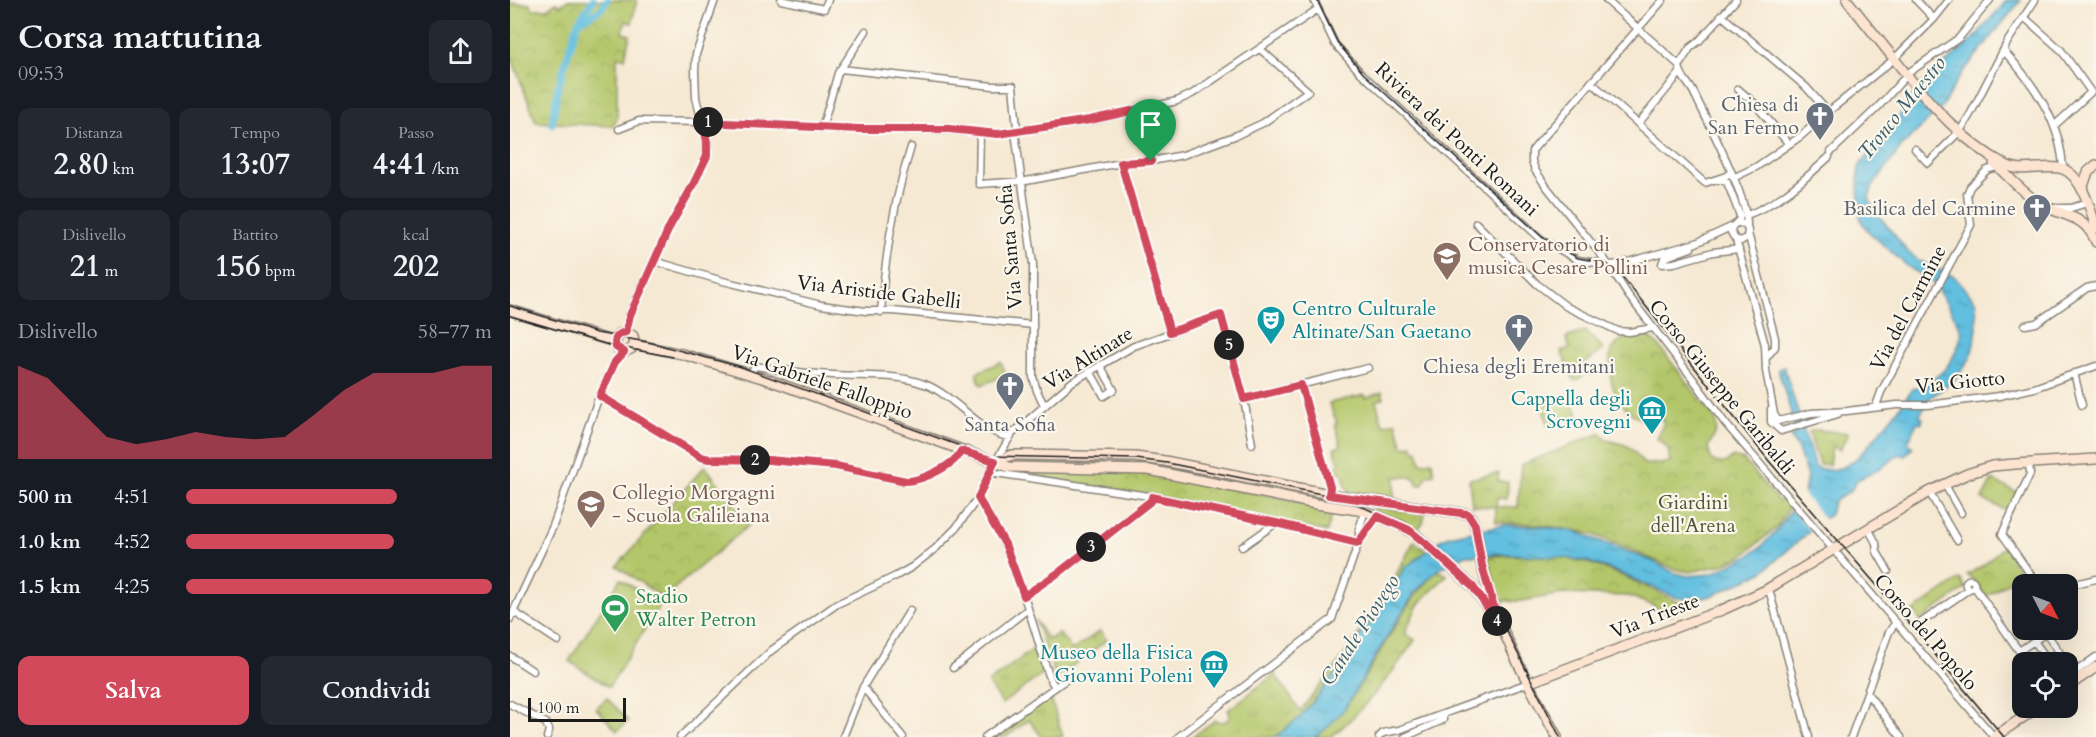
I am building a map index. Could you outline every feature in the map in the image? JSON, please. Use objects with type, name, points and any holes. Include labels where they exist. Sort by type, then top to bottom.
[{"type":"street","points":[[626,332],[630,315],[654,261],[707,156],[707,142],[696,98],[696,54],[715,0]]},
{"type":"street","points":[[781,0],[824,9],[828,0]]},
{"type":"street","name":"Riviera dei Ponti Romani","points":[[1314,0],[1335,44],[1360,72],[1541,239],[1572,258],[1609,265]]},
{"type":"street","points":[[1606,0],[1679,65]]},
{"type":"street","points":[[1663,0],[1591,82],[1705,183],[1756,167],[1789,144],[1893,60],[1934,19],[1949,0]]},
{"type":"street","points":[[1736,0],[1690,48],[1679,65],[1680,73],[1692,89],[1732,175],[1747,215],[1748,230],[1775,338],[1775,347],[1766,357]]},
{"type":"street","points":[[1847,0],[1893,60],[1908,74],[1944,118],[2002,166],[2013,181],[2037,202],[2076,218],[2094,230]]},
{"type":"street","points":[[1916,0],[1934,19]]},
{"type":"street","points":[[1747,215],[1773,202],[1804,180],[1872,114],[1908,74],[1959,38],[1990,0]]},
{"type":"street","points":[[1915,149],[1928,163],[1960,130],[2035,0]]},
{"type":"street","points":[[620,129],[639,121],[1015,132],[1090,120],[1177,100],[1192,94],[1260,49],[1279,33],[1318,9]]},
{"type":"street","points":[[1721,15],[1806,87],[1828,112]]},
{"type":"street","points":[[2024,17],[2061,50],[2090,89],[2090,94],[2054,126]]},
{"type":"street","points":[[822,128],[836,79],[867,31]]},
{"type":"street","points":[[980,132],[979,184],[1022,182],[1121,163],[1151,161],[1183,155],[1237,135],[1274,117],[1308,91],[1260,49]]},
{"type":"street","points":[[2004,51],[2037,93],[2054,126],[2063,169]]},
{"type":"street","name":"Via Santa Sofia","points":[[841,69],[993,86],[1013,86],[1017,128],[1015,132],[1033,264],[1033,377],[1044,405]]},
{"type":"street","points":[[1638,124],[1680,73]]},
{"type":"street","name":"Corso Giuseppe Garibaldi","points":[[1591,82],[1532,151],[1535,170],[1609,265],[1628,295],[1737,439],[1833,549]]},
{"type":"street","points":[[1738,89],[1754,103],[1789,144]]},
{"type":"street","points":[[1140,109],[1151,161]]},
{"type":"street","points":[[881,312],[893,218],[911,147]]},
{"type":"street","points":[[1121,163],[1170,332]]},
{"type":"street","points":[[2082,189],[2088,172],[2096,165]]},
{"type":"street","points":[[2002,166],[2022,169],[2063,169],[2075,179],[2082,189],[2096,242]]},
{"type":"street","name":"Via del Carmine","points":[[1876,406],[1881,392],[1971,225],[1967,194],[1970,187],[1987,170],[2002,166]]},
{"type":"street","points":[[2013,181],[2015,175],[2022,169]]},
{"type":"street","points":[[1715,180],[1727,182],[1740,216],[1731,230],[1739,249],[1765,345],[1766,371],[1772,404]]},
{"type":"street","points":[[2052,208],[2071,208],[2087,203]]},
{"type":"street","points":[[1476,222],[1536,284],[1567,307],[1618,330],[1629,332],[1653,328]]},
{"type":"street","points":[[1739,249],[1713,252],[1662,264],[1664,258],[1685,251],[1696,243],[1736,225],[1748,230]]},
{"type":"street","points":[[1609,265],[1631,262],[1722,236],[1744,240],[1748,230]]},
{"type":"street","name":"Via Aristide Gabelli","points":[[654,261],[821,305],[1033,325]]},
{"type":"street","points":[[2025,326],[2036,323],[2086,288],[2096,286]]},
{"type":"street","points":[[510,310],[615,342]]},
{"type":"street","name":"Via Altinate","points":[[680,737],[771,650],[837,604],[896,576],[923,558],[956,528],[978,498],[989,472],[1010,437],[1072,382],[1100,365],[1134,346],[1221,315],[1244,399]]},
{"type":"street","points":[[510,619],[553,526],[600,396],[615,362],[624,352],[632,349],[633,336],[626,332],[619,334],[615,342],[618,350],[624,352]]},
{"type":"street","name":"Via Gabriele Falloppio","points":[[634,344],[682,354],[750,374],[1009,467],[1149,470],[1316,504],[1365,511],[1409,530],[1425,543],[1478,592],[1499,624]]},
{"type":"street","points":[[1090,371],[1104,396],[1114,390],[1100,365]]},
{"type":"street","points":[[750,374],[755,366],[834,375],[878,375],[927,384],[968,411],[984,425],[1002,436],[1010,437]]},
{"type":"street","name":"Via Giotto","points":[[1772,404],[1776,419],[1783,422],[1811,413],[1847,411],[1876,406],[1928,405],[2021,392],[2096,366]]},
{"type":"street","points":[[1252,444],[1244,399],[1368,368]]},
{"type":"street","points":[[2074,373],[2082,405]]},
{"type":"street","points":[[1301,385],[1330,487],[1329,495]]},
{"type":"street","points":[[600,396],[701,457],[709,459],[769,460],[836,466],[906,481],[918,479],[953,463],[961,451]]},
{"type":"street","name":"Via Giotto","points":[[1772,404],[1771,422],[1781,431],[1814,423],[1847,411]]},
{"type":"street","points":[[995,461],[1012,455],[1135,457],[1165,461],[1329,495],[1468,514],[1475,525],[1482,565],[1499,624],[1557,737]]},
{"type":"street","name":"Via Trieste","points":[[1379,737],[1383,733],[1392,735],[1722,610],[1766,590],[1944,483],[1984,468],[2096,459]]},
{"type":"street","points":[[2029,463],[2030,474],[2002,534],[2030,574]]},
{"type":"street","points":[[989,472],[1152,497],[1359,542]]},
{"type":"street","points":[[1944,483],[1961,513]]},
{"type":"street","points":[[1929,492],[1957,540]]},
{"type":"street","points":[[1024,596],[1122,524],[1152,500],[1152,497]]},
{"type":"street","points":[[978,498],[1005,544],[1054,687]]},
{"type":"street","points":[[1359,542],[1359,530],[1365,511],[1372,501]]},
{"type":"street","points":[[1178,737],[1332,619],[1359,542],[1377,516]]},
{"type":"street","points":[[1242,547],[1276,523]]},
{"type":"street","points":[[1868,528],[1876,543],[1877,552],[1888,571]]},
{"type":"street","name":"Corso del Popolo","points":[[1833,549],[1994,737]]},
{"type":"street","points":[[1458,573],[1470,577],[1482,565]]},
{"type":"street","points":[[2078,583],[2096,579]]},
{"type":"street","points":[[1919,624],[1972,587],[2019,651],[2034,641],[2042,652]]},
{"type":"street","points":[[1766,590],[1770,593],[1809,737]]},
{"type":"street","points":[[953,668],[1028,609]]},
{"type":"street","points":[[843,737],[863,687],[910,610]]},
{"type":"street","points":[[514,612],[558,641]]},
{"type":"street","points":[[1851,737],[1889,632],[1896,622]]},
{"type":"street","points":[[510,656],[533,670]]},
{"type":"street","points":[[2078,674],[2096,657]]},
{"type":"street","points":[[2078,675],[2096,667]]},
{"type":"street","points":[[985,737],[1071,676]]},
{"type":"street","points":[[863,687],[903,737]]},
{"type":"street","points":[[1867,693],[1901,737]]},
{"type":"street","points":[[510,704],[546,723],[549,730],[547,737]]},
{"type":"street","name":"Via Trieste","points":[[1405,737],[1443,720],[1443,714]]},
{"type":"street","points":[[1994,737],[2022,718]]},
{"type":"green space","points":[[568,0],[637,0],[632,23],[625,22],[623,33],[630,35],[625,58],[617,57],[617,119],[612,126],[536,122],[510,53],[510,3],[530,4],[533,9],[547,9],[556,2],[560,6]]},
{"type":"green space","points":[[1585,331],[1604,349],[1587,362],[1584,374],[1574,381],[1561,351],[1570,348],[1566,338]]},
{"type":"green space","name":"Giardini dell'Arena","points":[[1631,335],[1648,337],[1659,346],[1715,418],[1716,431],[1708,447],[1711,459],[1720,463],[1733,457],[1744,460],[1778,501],[1784,500],[1789,508],[1777,527],[1742,556],[1721,565],[1690,572],[1675,569],[1595,535],[1531,524],[1496,522],[1496,507],[1518,507],[1521,465],[1601,433],[1609,441],[1630,447],[1644,464],[1670,462],[1668,448],[1657,439],[1664,422],[1650,416],[1646,416],[1644,421],[1634,415],[1619,400],[1615,392],[1610,372],[1611,350]]},
{"type":"green space","points":[[1001,362],[1006,375],[981,385],[976,373]]},
{"type":"green space","points":[[1382,392],[1384,398],[1376,401],[1383,425],[1396,422],[1403,447],[1413,445],[1414,451],[1418,450],[1421,463],[1432,461],[1434,474],[1426,476],[1423,485],[1417,485],[1416,480],[1412,477],[1395,477],[1394,499],[1348,492],[1342,472],[1339,472],[1337,465],[1340,464],[1334,448],[1341,446],[1335,424],[1337,423],[1329,403],[1365,395],[1366,398]]},
{"type":"green space","points":[[1570,394],[1578,415],[1549,426],[1541,405]]},
{"type":"green space","points":[[1816,430],[1848,433],[1840,450],[1832,446],[1829,465],[1819,464],[1809,432]]},
{"type":"green space","points":[[1014,459],[1139,462],[1327,498],[1326,501],[1139,464],[1013,461]]},
{"type":"green space","points":[[705,466],[749,525],[663,598],[617,566]]},
{"type":"green space","points":[[1035,467],[1140,471],[1333,508],[1327,532],[1145,495],[1035,477]]},
{"type":"green space","points":[[1499,473],[1498,482],[1508,482],[1507,499],[1497,498],[1496,507],[1472,506],[1469,479]]},
{"type":"green space","points":[[1992,480],[2018,493],[2009,512],[1982,499]]},
{"type":"green space","points":[[1375,507],[1425,514],[1423,523],[1417,530],[1372,510]]},
{"type":"green space","points":[[1414,541],[1427,552],[1405,568],[1337,671],[1299,718],[1275,737],[1192,737],[1215,720],[1227,721],[1230,715],[1228,710],[1275,674],[1300,711],[1340,661],[1385,596]]},
{"type":"green space","points":[[2002,548],[2005,548],[2023,574],[2012,574],[2012,579],[1986,597],[1974,580],[1967,575],[1985,564]]},
{"type":"green space","points":[[1512,555],[1574,559],[1596,565],[1689,607],[1679,609],[1670,615],[1629,596],[1562,594],[1522,601],[1499,601],[1488,556]]},
{"type":"green space","points":[[1437,570],[1447,575],[1418,605],[1406,630],[1406,634],[1415,640],[1406,653],[1355,715],[1331,737],[1316,737],[1350,700],[1405,611]]},
{"type":"green space","name":"Stadio Walter Petron","points":[[620,579],[661,604],[609,687],[569,661]]},
{"type":"green space","points":[[1960,579],[1966,588],[1920,621],[1917,615],[1911,613]]},
{"type":"green space","points":[[1035,620],[1048,640],[1059,633],[1072,650],[1100,631],[1107,640],[1056,678]]},
{"type":"green space","points":[[1036,647],[1044,673],[1002,704],[988,683]]},
{"type":"green space","points":[[1050,696],[1063,737],[1042,737],[1029,720],[1006,737],[993,737]]},
{"type":"green space","points":[[607,698],[628,721],[617,731],[596,708]]},
{"type":"water","points":[[2007,0],[2021,0],[1960,76],[1941,108],[1902,146],[1873,186],[1869,198],[1875,211],[1909,253],[1920,261],[1954,276],[1976,302],[1977,329],[1971,357],[1956,379],[1930,398],[1919,417],[1923,418],[1922,423],[1917,422],[1908,443],[1913,447],[1905,456],[1900,454],[1878,470],[1857,480],[1851,491],[1833,502],[1830,514],[1762,572],[1714,595],[1693,601],[1675,597],[1610,569],[1584,561],[1506,554],[1466,555],[1437,570],[1415,593],[1346,707],[1328,727],[1316,737],[1275,737],[1299,718],[1318,696],[1405,568],[1449,536],[1503,525],[1537,526],[1574,531],[1652,561],[1675,573],[1688,576],[1711,574],[1761,547],[1778,529],[1804,493],[1807,477],[1798,449],[1790,436],[1797,433],[1778,369],[1784,367],[1815,467],[1827,470],[1838,469],[1847,465],[1865,450],[1897,412],[1912,389],[1922,386],[1945,369],[1955,353],[1962,333],[1952,312],[1933,283],[1907,266],[1862,223],[1859,212],[1859,167],[1893,129],[1902,111],[1921,85],[1974,38]]},
{"type":"pier","points":[[1801,491],[1826,521],[1812,532],[1790,507]]},
{"type":"waterway","points":[[552,124],[558,87],[578,22],[593,0]]},
{"type":"waterway","points":[[582,20],[600,10],[607,0]]},
{"type":"tram line","points":[[1317,0],[1337,42],[1363,73],[1542,237],[1578,258],[1606,263],[1621,275],[1769,461],[2004,737]]},
{"type":"tram line","points":[[510,306],[597,333],[652,343],[741,367],[988,456],[1136,459],[1167,463],[1346,499],[1415,531],[1471,583],[1503,624],[1560,737]]},
{"type":"tram line","points":[[510,316],[609,345],[673,357]]},
{"type":"place","name":"Chiesa di San Fermo","points":[[1820,142]]},
{"type":"place","name":"Basilica del Carmine","points":[[2037,234]]},
{"type":"place","name":"Conservatorio di musica Cesare Pollini","points":[[1447,282]]},
{"type":"place","name":"Centro Culturale Altinate/San Gaetano","points":[[1271,346]]},
{"type":"place","name":"Chiesa degli Eremitani","points":[[1519,354]]},
{"type":"place","name":"Santa Sofia","points":[[1010,412]]},
{"type":"place","name":"Cappella degli Scrovegni","points":[[1652,436]]},
{"type":"place","name":"Collegio Morgagni - Scuola Galileiana","points":[[591,530]]},
{"type":"place","name":"Stadio Walter Petron","points":[[615,634]]},
{"type":"place","name":"Museo della Fisica Giovanni Poleni","points":[[1214,690]]},
{"type":"route","points":[[1140,109],[1151,161],[1121,163],[1170,332],[1221,315],[1244,399],[1301,385],[1330,487],[1329,495],[1468,514],[1474,521],[1482,566],[1499,624],[1478,592],[1425,543],[1402,526],[1377,516],[1358,543],[1152,497],[1152,500],[1122,524],[1024,596],[1005,544],[978,498],[995,461],[961,451],[953,463],[918,479],[906,481],[836,466],[769,460],[709,459],[701,457],[600,396],[618,356],[624,352],[616,347],[616,338],[619,334],[626,332],[630,315],[670,226],[707,156],[703,122],[859,129],[949,129],[998,134],[1028,131],[1140,109]]},
{"type":"water label","name":"Tronco Maestro","points":[[1902,108]]},
{"type":"water label","name":"Canale Piovego","points":[[1360,630]]}]
